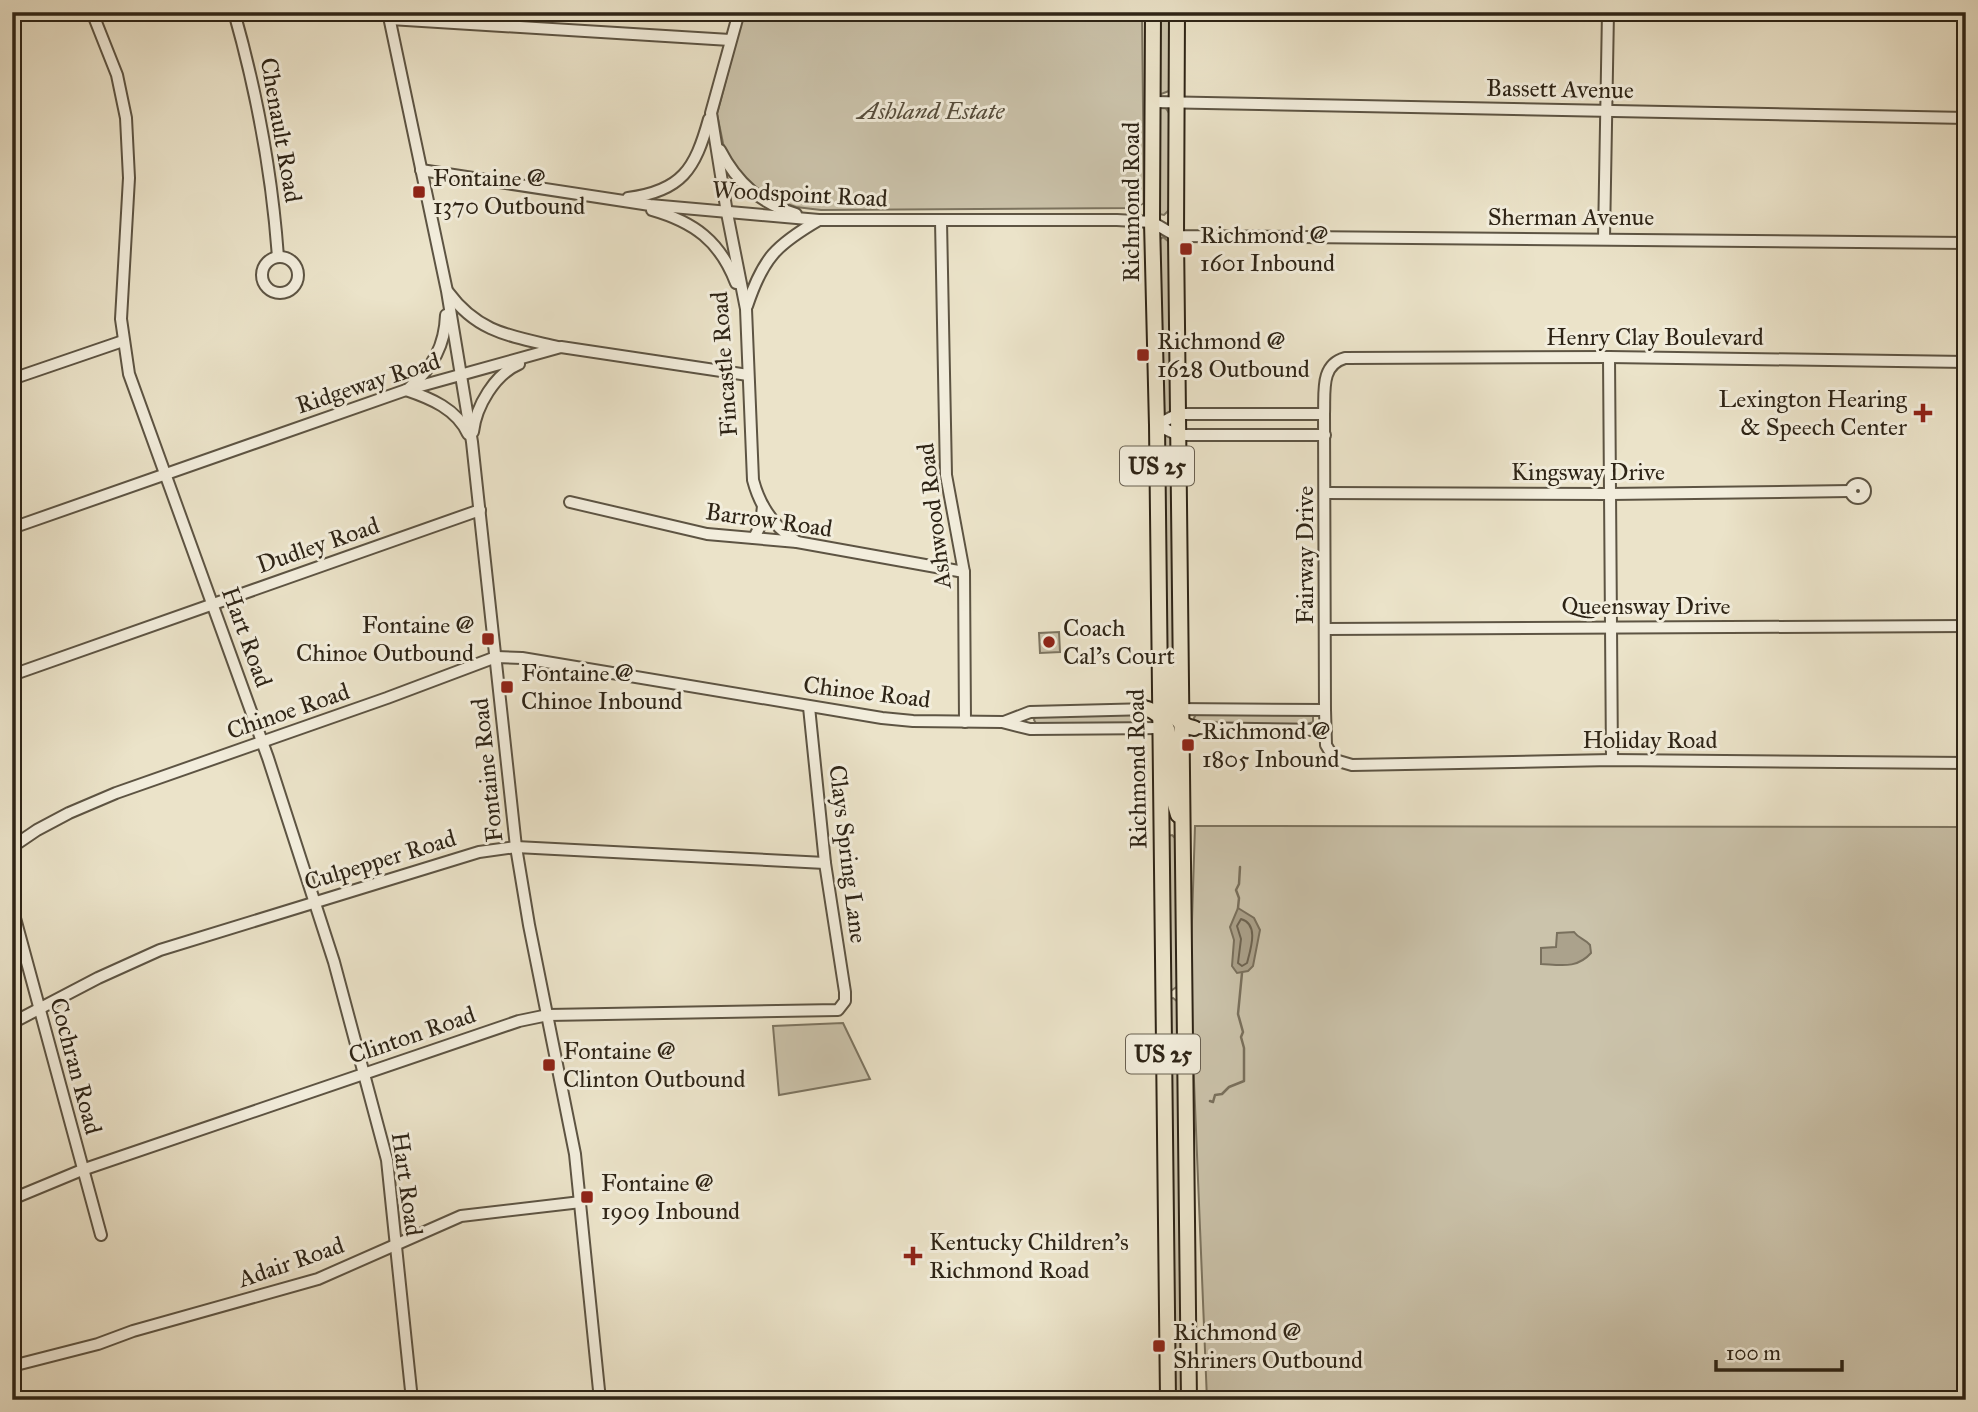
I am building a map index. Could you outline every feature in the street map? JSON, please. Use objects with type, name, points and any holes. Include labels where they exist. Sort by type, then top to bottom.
[{"type":"main road","name":"Richmond Road","points":[[1153,12],[1152,222],[1157,425],[1157,631],[1170,682],[1168,1400]]},
{"type":"main road","name":"Richmond Road","points":[[1177,12],[1178,435],[1170,719],[1183,830],[1189,1400]]},
{"type":"street","name":"Hart Road","points":[[92,12],[117,75],[126,118],[129,178],[121,303],[123,341],[134,391],[214,604],[334,962],[387,1160],[412,1400]]},
{"type":"street","name":"Chenault Road","points":[[234,12],[262,128],[270,173],[278,257]]},
{"type":"street","name":"Fincastle Road","points":[[739,12],[711,113],[726,213],[746,309],[752,473],[756,493],[780,530],[797,542]]},
{"type":"street","points":[[1604,238],[1608,12]]},
{"type":"street","points":[[389,15],[730,40]]},
{"type":"street","name":"Fontaine Road","points":[[389,15],[447,291],[472,442],[516,847],[529,925],[571,1129],[581,1202],[600,1400]]},
{"type":"street","name":"Bassett Avenue","points":[[1154,102],[1966,118]]},
{"type":"street","points":[[619,200],[656,192],[682,179],[700,146],[711,113]]},
{"type":"street","points":[[714,138],[733,173],[753,194],[778,208],[819,220]]},
{"type":"street","name":"Woodspoint Road","points":[[421,170],[726,213],[819,220],[1117,220],[1152,222],[1176,236]]},
{"type":"street","points":[[619,200],[671,216],[697,229],[708,238],[726,259],[746,309]]},
{"type":"street","points":[[746,309],[757,278],[771,255],[788,240],[819,220]]},
{"type":"street","name":"Ashwood Road","points":[[941,221],[946,475],[964,572],[965,722]]},
{"type":"street","name":"Sherman Avenue","points":[[1176,236],[1966,243]]},
{"type":"street","points":[[447,291],[461,309],[482,326],[502,334],[561,347]]},
{"type":"street","points":[[447,291],[445,330],[438,355],[425,373],[406,390],[431,399],[449,411],[464,426],[472,442]]},
{"type":"street","points":[[12,379],[123,341]]},
{"type":"street","points":[[472,442],[477,413],[496,382],[515,365],[561,347]]},
{"type":"street","name":"Ridgeway Road","points":[[12,528],[406,390],[561,347],[748,375]]},
{"type":"street","points":[[1609,357],[1612,760]]},
{"type":"street","name":"Henry Clay Boulevard","points":[[1345,358],[1609,357],[1966,362]]},
{"type":"street","name":"Fairway Drive","points":[[1336,760],[1326,745],[1324,414],[1328,368],[1334,362],[1345,358]]},
{"type":"street","points":[[1157,425],[1178,414],[1324,414]]},
{"type":"street","points":[[1157,425],[1178,435],[1325,435]]},
{"type":"street","name":"Kingsway Drive","points":[[1326,493],[1851,491]]},
{"type":"street","name":"Barrow Road","points":[[570,502],[707,534],[797,542],[964,572]]},
{"type":"street","points":[[754,538],[761,524],[763,506]]},
{"type":"street","name":"Dudley Road","points":[[12,675],[480,510]]},
{"type":"street","name":"Queensway Drive","points":[[1326,629],[1966,626]]},
{"type":"street","name":"Chinoe Road","points":[[12,847],[37,830],[82,807],[496,656],[913,721],[1002,722],[1030,729],[1170,719]]},
{"type":"street","name":"Clays Spring Lane","points":[[810,707],[825,863],[845,992],[843,1006]]},
{"type":"street","points":[[1170,719],[1325,710]]},
{"type":"street","name":"Chinoe Road","points":[[1002,722],[1030,712],[1170,719]]},
{"type":"street","points":[[1170,719],[1326,730]]},
{"type":"street","name":"Holiday Road","points":[[1336,760],[1352,765],[1612,760],[1966,764]]},
{"type":"street","name":"Culpepper Road","points":[[12,1023],[98,978],[160,950],[468,855],[516,847],[825,863]]},
{"type":"street","name":"Cochran Road","points":[[12,908],[101,1235]]},
{"type":"street","name":"Clinton Road","points":[[12,1199],[82,1170],[519,1021],[548,1015],[838,1010],[843,1006]]},
{"type":"street","name":"Adair Road","points":[[12,1366],[98,1344],[133,1331],[300,1285],[338,1271],[461,1216],[581,1202]]},
{"type":"green space","name":"Ashland Estate","points":[[744,12],[1142,12],[1144,203],[1135,208],[821,210],[796,207],[767,197],[744,178],[724,148],[717,114]]},
{"type":"green space","points":[[1159,12],[1171,12],[1169,91],[1161,94],[1158,90]]},
{"type":"green space","points":[[1160,107],[1165,107],[1169,113],[1169,210],[1164,215],[1159,214],[1157,114]]},
{"type":"green space","points":[[1163,237],[1169,242],[1171,414],[1163,416],[1158,241]]},
{"type":"green space","points":[[1165,433],[1172,439],[1176,704],[1162,623]]},
{"type":"green space","name":"Coach Cal's Court","points":[[1059,632],[1060,652],[1040,653],[1039,633]]},
{"type":"green space","points":[[1196,714],[1313,715],[1313,722],[1195,725]]},
{"type":"green space","points":[[1143,715],[1143,723],[1037,725],[1034,720],[1035,717]]},
{"type":"green space","points":[[1195,826],[1966,827],[1966,1400],[1207,1400],[1190,983]]},
{"type":"green space","points":[[1172,835],[1176,839],[1178,986],[1172,990],[1168,836]]},
{"type":"green space","points":[[1173,998],[1178,1002],[1183,1400],[1173,1400],[1169,999]]},
{"type":"green space","points":[[843,1023],[870,1079],[779,1095],[773,1026]]},
{"type":"water","points":[[1238,908],[1254,918],[1260,930],[1253,966],[1248,971],[1237,973],[1232,966],[1234,940],[1230,927]]},
{"type":"water","points":[[1574,932],[1590,945],[1591,953],[1586,958],[1574,964],[1541,964],[1541,948],[1556,947],[1557,933]]},
{"type":"waterway","points":[[1238,908],[1236,890],[1240,867]]},
{"type":"waterway","points":[[1210,1101],[1213,1102],[1215,1095],[1222,1094],[1229,1087],[1244,1081],[1244,1048],[1241,1037],[1243,1032],[1238,1014],[1242,973]]},
{"type":"place","name":"Fontaine @ 1370 Outbound","points":[[419,192]]},
{"type":"place","name":"Richmond @ 1601 Inbound","points":[[1186,249]]},
{"type":"place","name":"Richmond @ 1628 Outbound","points":[[1143,355]]},
{"type":"place","name":"Lexington Hearing & Speech Center","points":[[1923,413]]},
{"type":"place","name":"Fontaine @ Chinoe Outbound","points":[[488,639]]},
{"type":"place","name":"Coach Cal's Court","points":[[1049,642]]},
{"type":"place","name":"Fontaine @ Chinoe Inbound","points":[[507,687]]},
{"type":"place","name":"Richmond @ 1805 Inbound","points":[[1188,745]]},
{"type":"place","name":"Fontaine @ Clinton Outbound","points":[[549,1065]]},
{"type":"place","name":"Fontaine @ 1909 Inbound","points":[[587,1197]]},
{"type":"place","name":"Kentucky Children's Richmond Road","points":[[913,1256]]},
{"type":"place","name":"Richmond @ Shriners Outbound","points":[[1159,1346]]}]
